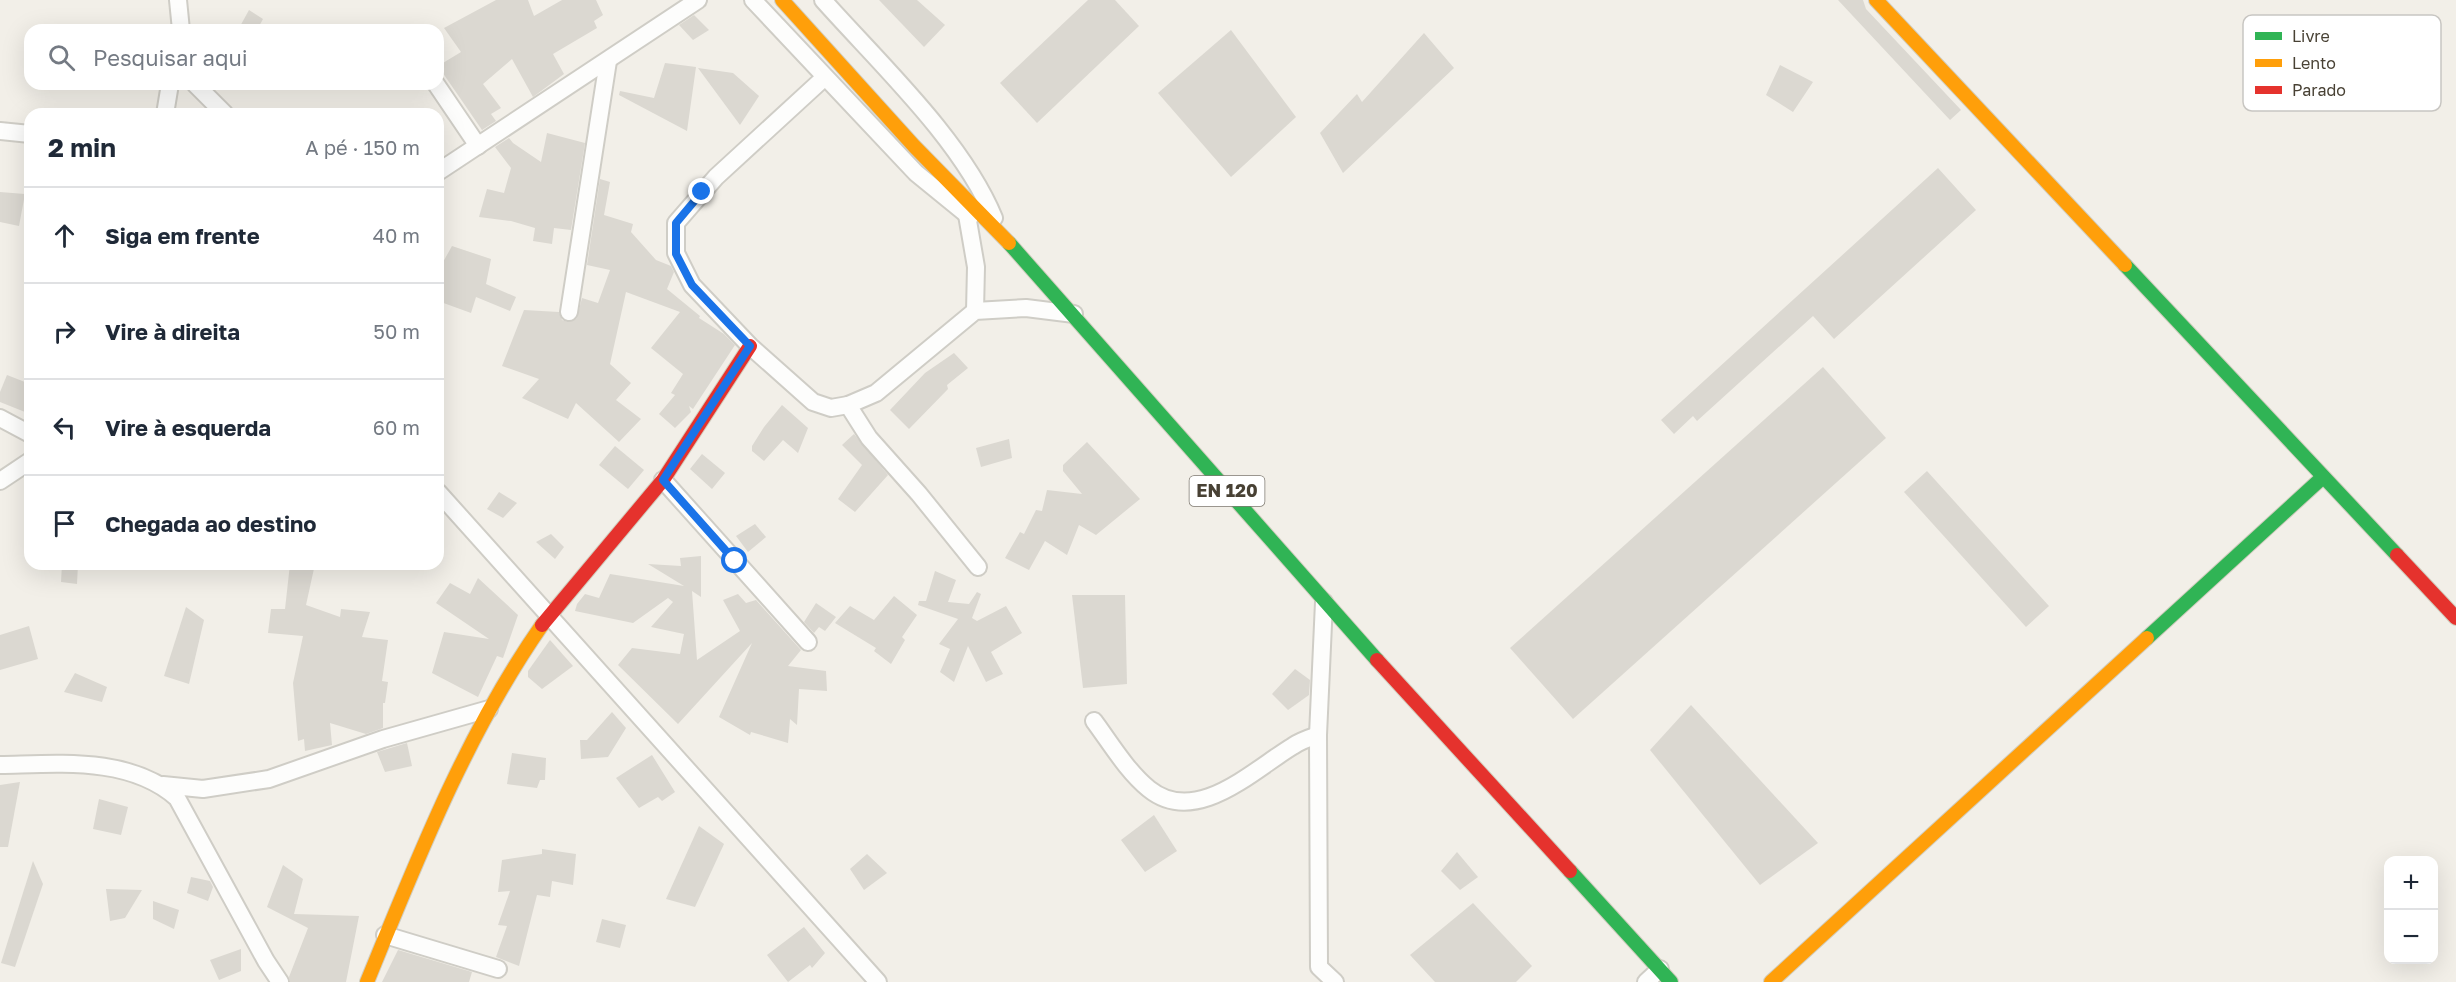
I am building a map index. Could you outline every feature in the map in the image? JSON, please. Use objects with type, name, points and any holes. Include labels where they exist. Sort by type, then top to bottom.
[{"type":"street","points":[[178,0],[180,24]]},
{"type":"street","points":[[444,168],[698,0]]},
{"type":"street","points":[[753,0],[916,173],[967,215],[1000,233]]},
{"type":"street","name":"EN 120","points":[[782,0],[914,146],[1000,233],[1074,314],[1324,602],[1671,982]]},
{"type":"street","points":[[823,0],[910,96],[954,150],[975,179],[1000,233]]},
{"type":"street","points":[[1876,0],[2456,618]]},
{"type":"street","points":[[568,312],[608,61]]},
{"type":"street","points":[[825,77],[716,177],[676,223],[676,254],[692,285],[750,346],[813,402],[831,408],[848,405],[876,393],[975,311],[1026,308],[1074,314]]},
{"type":"street","points":[[166,108],[169,90]]},
{"type":"street","points":[[201,90],[219,108]]},
{"type":"street","points":[[440,90],[478,146]]},
{"type":"street","points":[[0,131],[24,133]]},
{"type":"street","points":[[967,215],[976,267],[975,311]]},
{"type":"street","points":[[367,982],[419,856],[489,709],[520,657],[549,616],[663,480],[750,346]]},
{"type":"street","points":[[848,405],[869,438],[919,494],[978,567]]},
{"type":"street","points":[[0,418],[24,431]]},
{"type":"street","points":[[0,481],[24,465]]},
{"type":"street","points":[[1772,982],[2323,477]]},
{"type":"street","points":[[663,480],[808,642]]},
{"type":"street","points":[[444,499],[878,982]]},
{"type":"street","points":[[1324,602],[1318,735],[1320,975],[1335,982]]},
{"type":"street","points":[[0,765],[72,764],[124,770],[163,785],[203,789],[269,779],[383,739],[489,709]]},
{"type":"street","points":[[1094,721],[1127,766],[1150,789],[1168,800],[1192,802],[1216,795],[1295,745],[1318,735]]},
{"type":"street","points":[[163,785],[177,798],[266,961],[280,982]]},
{"type":"street","points":[[385,935],[498,969]]},
{"type":"street","points":[[1646,982],[1660,969]]},
{"type":"building","points":[[496,0],[528,0],[534,16],[562,0],[596,0],[603,15],[594,21],[597,28],[553,54],[564,74],[533,97],[512,59],[483,84],[501,108],[491,114],[496,121],[482,130],[444,75],[444,62],[461,52],[444,28]]},
{"type":"building","points":[[879,0],[917,0],[945,25],[924,47]]},
{"type":"building","points":[[1088,0],[1115,0],[1139,26],[1037,123],[1000,83]]},
{"type":"building","points":[[1838,0],[1863,0],[1866,9],[1961,110],[1950,120]]},
{"type":"building","points":[[249,10],[263,19],[260,24],[241,24]]},
{"type":"building","points":[[694,15],[709,30],[693,40],[679,25]]},
{"type":"building","points":[[1231,30],[1296,117],[1231,177],[1158,93]]},
{"type":"building","points":[[1424,33],[1454,68],[1343,173],[1320,133],[1357,94],[1362,102]]},
{"type":"building","points":[[665,63],[696,67],[687,131],[619,95],[620,91],[654,98]]},
{"type":"building","points":[[1780,65],[1813,82],[1793,112],[1766,95]]},
{"type":"building","points":[[698,68],[733,73],[759,96],[740,125]]},
{"type":"building","points":[[547,133],[585,143],[571,230],[554,228],[552,244],[533,241],[535,228],[511,221],[479,217],[487,189],[504,193],[511,168],[495,147],[509,138],[541,162]]},
{"type":"building","points":[[1938,168],[1976,210],[1834,339],[1813,316],[1697,421],[1693,416],[1674,434],[1661,420]]},
{"type":"building","points":[[600,179],[610,182],[604,215],[633,224],[631,232],[656,260],[671,266],[674,272],[667,289],[700,316],[699,318],[724,334],[735,345],[693,409],[689,406],[691,412],[675,428],[659,414],[675,395],[671,393],[683,374],[651,348],[680,312],[626,292],[610,364],[631,383],[616,400],[641,419],[619,442],[576,403],[568,419],[522,398],[539,379],[502,366],[524,310],[559,312],[562,320],[568,322],[577,318],[582,298],[598,303],[610,270],[587,265]]},
{"type":"building","points":[[0,192],[24,194],[19,226],[0,222]]},
{"type":"building","points":[[452,246],[491,259],[486,284],[516,297],[510,311],[476,297],[471,313],[444,303],[444,260]]},
{"type":"building","points":[[954,353],[968,368],[947,385],[948,389],[909,429],[890,410],[925,373]]},
{"type":"building","points":[[1823,367],[1886,438],[1573,719],[1510,648]]},
{"type":"building","points":[[7,375],[24,382],[24,412],[0,402],[0,392]]},
{"type":"building","points":[[782,405],[808,428],[798,453],[783,440],[764,461],[752,451],[752,446]]},
{"type":"building","points":[[854,434],[888,475],[855,512],[838,499],[862,465],[842,445]]},
{"type":"building","points":[[1009,439],[1012,458],[981,467],[976,448]]},
{"type":"building","points":[[1087,442],[1140,499],[1096,535],[1079,525],[1067,555],[1045,541],[1029,570],[1005,558],[1020,532],[1024,534],[1036,510],[1042,511],[1047,490],[1082,494],[1063,471],[1063,465]]},
{"type":"building","points":[[615,446],[644,470],[628,489],[599,465]]},
{"type":"building","points":[[702,454],[725,473],[712,489],[690,469]]},
{"type":"building","points":[[1927,471],[2049,606],[2026,627],[1904,492]]},
{"type":"building","points":[[499,492],[517,503],[503,518],[487,509]]},
{"type":"building","points":[[755,524],[766,537],[748,552],[736,536]]},
{"type":"building","points":[[551,534],[564,547],[555,559],[536,542]]},
{"type":"building","points":[[701,556],[701,597],[692,591],[697,660],[740,631],[723,600],[738,594],[746,603],[756,600],[801,650],[788,666],[826,671],[827,691],[799,689],[797,725],[790,719],[788,743],[751,732],[750,735],[719,717],[752,643],[678,724],[618,665],[632,648],[680,654],[684,634],[651,627],[673,602],[668,598],[633,623],[575,611],[577,604],[585,594],[599,598],[610,574],[684,586],[648,564],[681,566],[680,558]]},
{"type":"building","points":[[62,570],[78,570],[77,584],[61,582]]},
{"type":"building","points":[[289,570],[314,570],[306,605],[340,617],[341,609],[370,612],[362,637],[388,640],[382,681],[388,682],[385,703],[383,703],[383,728],[366,734],[330,723],[332,745],[305,751],[304,739],[298,741],[293,683],[303,636],[268,633],[271,609],[285,609]]},
{"type":"building","points":[[935,571],[956,580],[948,602],[969,604],[977,592],[981,594],[972,618],[977,621],[1006,606],[1022,633],[991,652],[1003,674],[986,682],[968,646],[954,682],[940,672],[950,649],[939,644],[958,619],[918,605],[919,601],[926,601]]},
{"type":"building","points":[[478,578],[518,615],[503,658],[497,656],[478,697],[432,673],[444,632],[489,639],[436,603],[450,583],[470,594]]},
{"type":"building","points":[[1072,595],[1125,595],[1127,684],[1083,688]]},
{"type":"building","points":[[894,596],[917,615],[902,637],[905,640],[891,664],[874,651],[876,648],[835,623],[850,606],[874,620]]},
{"type":"building","points":[[816,603],[836,617],[825,631],[819,627],[814,633],[804,622]]},
{"type":"building","points":[[186,607],[204,620],[189,684],[164,676]]},
{"type":"building","points":[[29,626],[38,659],[0,670],[0,635]]},
{"type":"building","points":[[550,640],[573,666],[542,689],[528,677],[528,671]]},
{"type":"building","points":[[1295,669],[1310,680],[1309,695],[1288,710],[1272,694]]},
{"type":"building","points":[[75,673],[107,687],[102,702],[64,692]]},
{"type":"building","points":[[1691,705],[1818,843],[1760,885],[1650,750]]},
{"type":"building","points":[[612,712],[626,728],[608,757],[581,759],[580,740],[587,740]]},
{"type":"building","points":[[407,743],[412,766],[385,772],[377,752]]},
{"type":"building","points":[[512,753],[546,758],[545,780],[540,780],[537,788],[507,784]]},
{"type":"building","points":[[652,755],[675,792],[662,801],[658,797],[639,808],[616,778]]},
{"type":"building","points":[[20,782],[8,847],[0,847],[0,785]]},
{"type":"building","points":[[99,799],[128,807],[121,835],[93,829]]},
{"type":"building","points":[[1154,815],[1177,851],[1145,872],[1121,840]]},
{"type":"building","points":[[699,826],[724,844],[695,907],[666,899]]},
{"type":"building","points":[[542,849],[576,854],[573,885],[552,881],[550,897],[537,895],[519,966],[496,957],[507,926],[498,925],[510,891],[498,892],[502,860],[542,854]]},
{"type":"building","points":[[1457,852],[1478,877],[1460,890],[1441,871]]},
{"type":"building","points":[[867,854],[887,873],[864,890],[850,869]]},
{"type":"building","points":[[33,861],[43,884],[15,967],[1,963]]},
{"type":"building","points":[[283,865],[303,879],[294,914],[359,916],[346,982],[290,982],[289,977],[308,928],[267,907]]},
{"type":"building","points":[[191,877],[210,881],[213,887],[208,901],[187,893]]},
{"type":"building","points":[[106,889],[142,890],[125,918],[110,921]]},
{"type":"building","points":[[153,901],[179,910],[174,929],[153,919]]},
{"type":"building","points":[[1473,903],[1532,966],[1516,982],[1435,982],[1410,955]]},
{"type":"building","points":[[602,919],[626,925],[620,948],[596,942]]},
{"type":"building","points":[[804,927],[825,953],[812,968],[810,965],[788,982],[767,955]]},
{"type":"building","points":[[241,949],[241,971],[219,980],[210,960]]},
{"type":"building","points":[[398,950],[472,972],[469,982],[382,982]]},
{"type":"traffic: fast","points":[[1009,243],[1377,660]]},
{"type":"traffic: fast","points":[[2125,265],[2397,555]]},
{"type":"traffic: fast","points":[[2147,638],[2323,477]]},
{"type":"traffic: fast","points":[[1570,871],[1671,982]]},
{"type":"traffic: slow","points":[[782,0],[914,146],[1009,243]]},
{"type":"traffic: slow","points":[[1876,0],[2125,265]]},
{"type":"traffic: slow","points":[[367,982],[424,844],[466,754],[515,667],[542,625]]},
{"type":"traffic: slow","points":[[1771,982],[2147,638]]},
{"type":"traffic: jam","points":[[542,625],[663,480],[750,346]]},
{"type":"traffic: jam","points":[[2397,555],[2456,618]]},
{"type":"traffic: jam","points":[[1377,660],[1570,871]]},
{"type":"route","points":[[702,192],[676,223],[676,254],[692,285],[750,346],[663,480],[735,561]]}]
